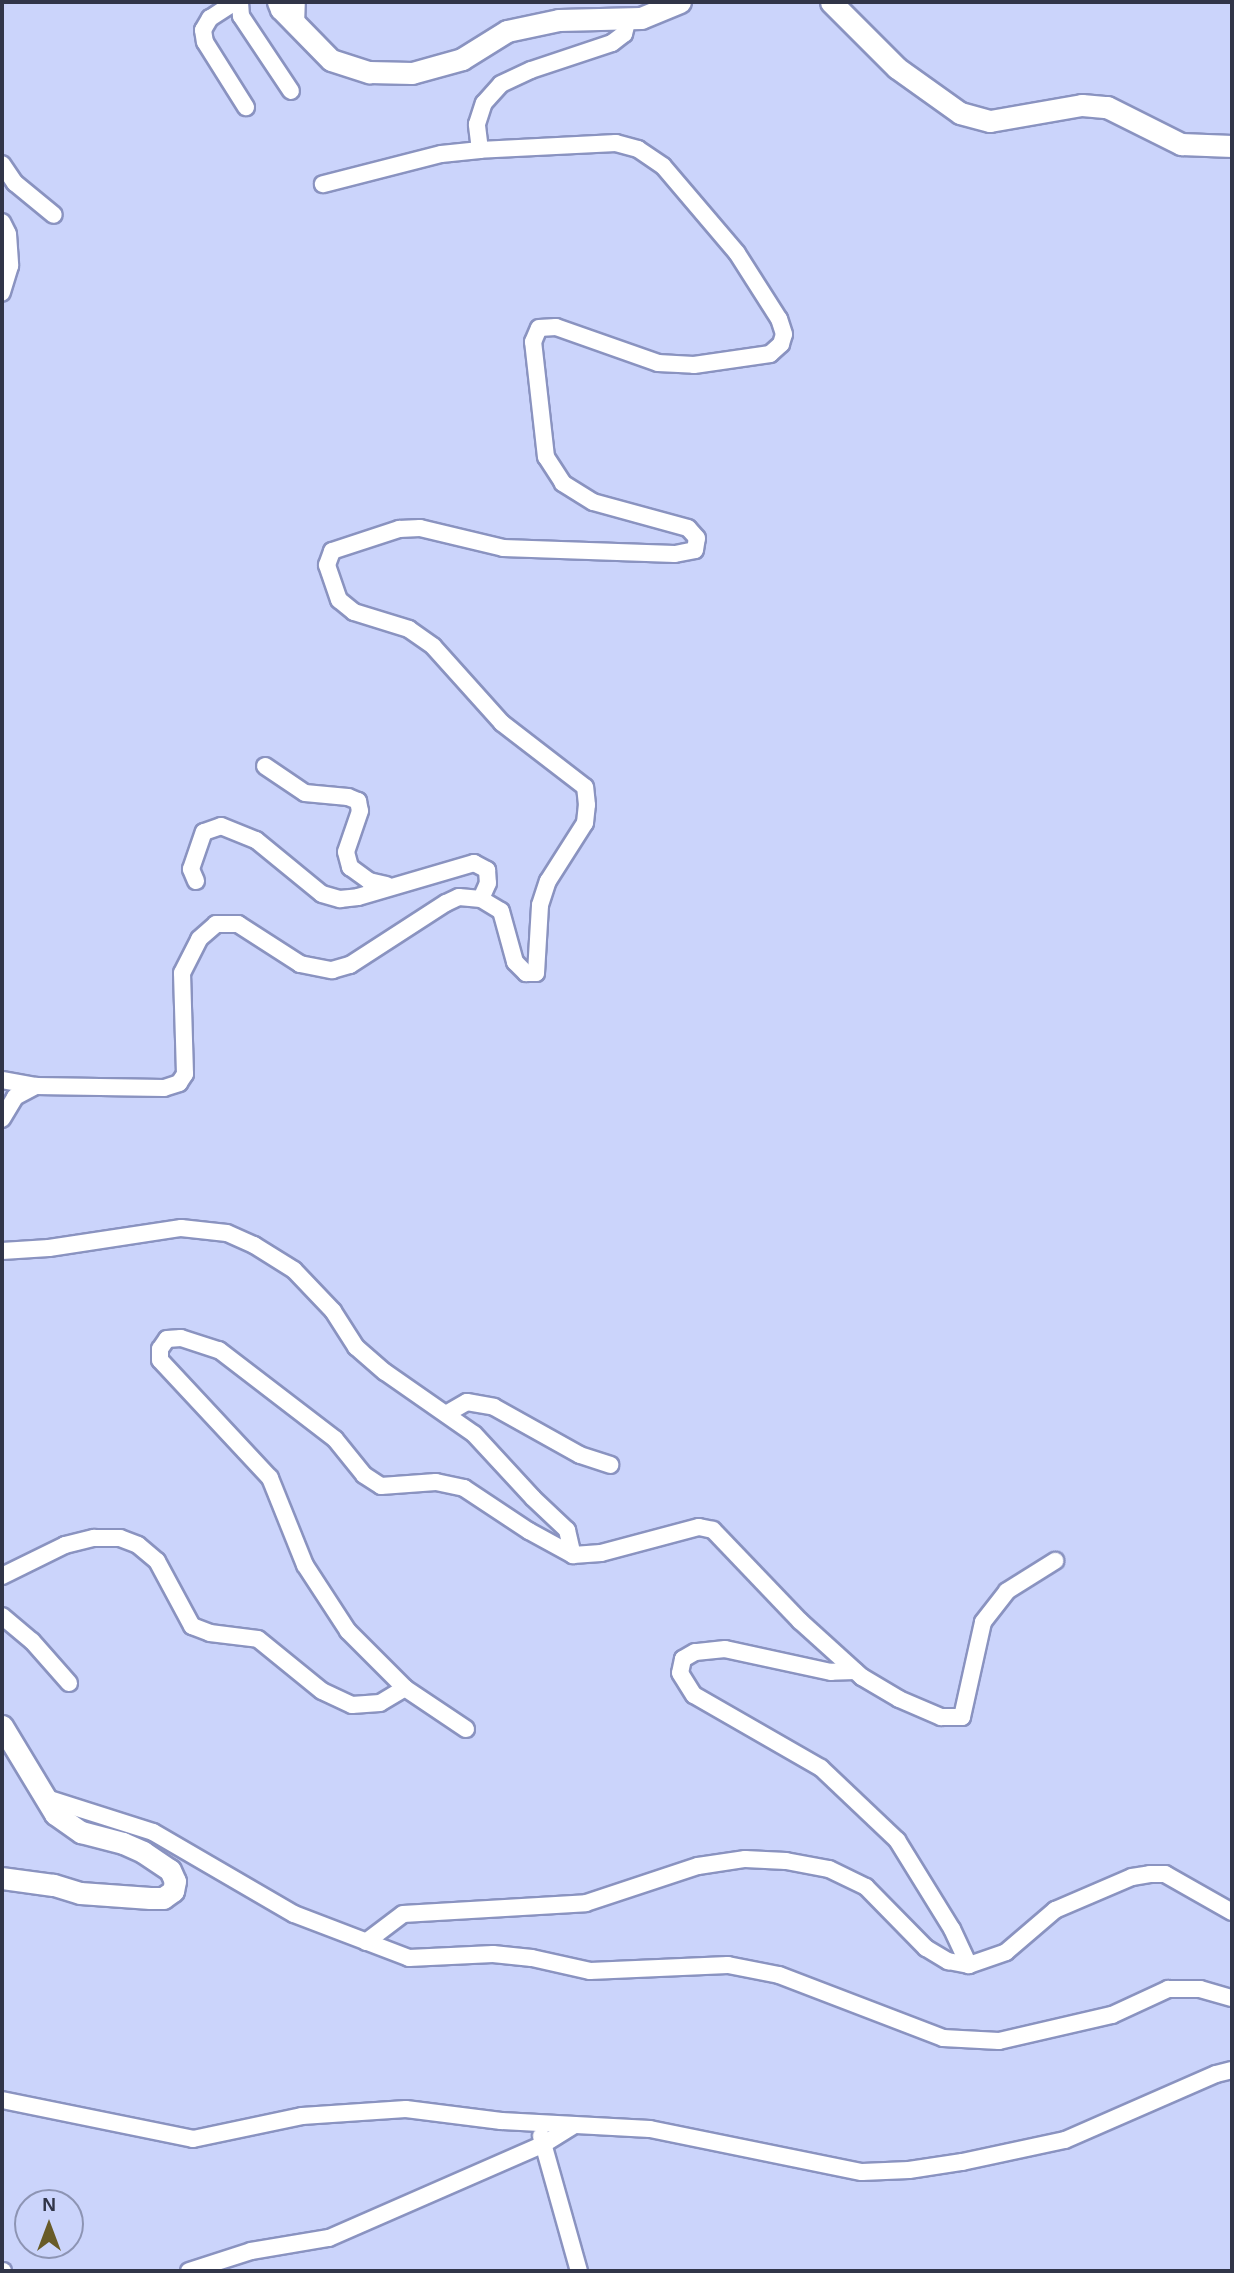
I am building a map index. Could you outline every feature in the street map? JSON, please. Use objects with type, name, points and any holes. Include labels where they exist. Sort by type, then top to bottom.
[{"type":"street","points":[[247,107],[205,42],[203,30],[210,18],[238,2],[241,16],[291,91]]},
{"type":"street","points":[[278,2],[331,60],[369,72],[412,73],[462,59],[507,31],[559,20],[641,18],[680,2]]},
{"type":"street","points":[[296,24],[297,2]]},
{"type":"street","points":[[831,2],[849,12],[897,68],[960,113],[990,121],[1082,105],[1107,107],[1181,144],[1232,146]]},
{"type":"street","points":[[480,149],[477,124],[484,103],[501,83],[531,69],[612,43],[624,34],[628,18]]},
{"type":"street","points":[[2,1080],[36,1086],[164,1088],[179,1083],[185,1074],[182,973],[199,939],[216,924],[238,924],[300,964],[332,970],[350,965],[446,903],[459,897],[481,900],[501,911],[515,962],[526,973],[536,973],[540,905],[548,881],[585,823],[587,805],[584,787],[502,723],[433,646],[409,629],[354,612],[339,600],[327,565],[332,551],[399,529],[420,528],[503,548],[675,554],[695,550],[698,538],[688,528],[593,502],[564,483],[546,457],[533,342],[540,328],[556,327],[658,363],[694,365],[770,354],[781,344],[785,334],[779,319],[737,253],[663,166],[638,149],[616,143],[480,149],[441,154],[323,184]]},
{"type":"street","points":[[2,164],[8,179],[54,215]]},
{"type":"street","points":[[2,222],[8,234],[10,266],[2,293]]},
{"type":"street","points":[[265,766],[305,793],[348,797],[358,801],[360,811],[346,852],[350,867],[369,881],[390,886]]},
{"type":"street","points":[[196,881],[191,869],[204,832],[221,827],[256,840],[322,894],[340,899],[358,897],[474,863],[487,870],[488,883],[481,900]]},
{"type":"street","points":[[2,1119],[15,1097],[36,1086]]},
{"type":"street","points":[[2,1251],[49,1248],[181,1228],[227,1233],[254,1244],[294,1270],[333,1311],[356,1347],[385,1372],[474,1434],[533,1498],[568,1530],[573,1555]]},
{"type":"street","points":[[466,1729],[405,1688],[348,1631],[305,1565],[270,1478],[160,1360],[160,1349],[167,1339],[181,1338],[219,1350],[335,1439],[364,1475],[382,1486],[436,1482],[464,1488],[529,1531],[573,1555],[601,1553],[699,1527],[713,1530],[800,1621],[855,1671],[909,1704],[941,1717],[962,1717],[983,1622],[1007,1591],[1055,1561]]},
{"type":"street","points":[[446,1414],[467,1402],[494,1407],[580,1455],[610,1465]]},
{"type":"street","points":[[2,1576],[65,1545],[94,1538],[120,1538],[138,1545],[157,1561],[192,1626],[210,1633],[258,1639],[323,1691],[352,1705],[380,1703],[405,1688]]},
{"type":"street","points":[[2,1616],[32,1641],[69,1683]]},
{"type":"street","points":[[855,1671],[831,1672],[725,1649],[695,1652],[683,1659],[680,1673],[694,1695],[821,1768],[897,1840],[952,1929],[969,1965]]},
{"type":"street","points":[[2,1726],[55,1814],[81,1832],[123,1843],[170,1870],[174,1881],[173,1891],[163,1898],[80,1893],[53,1885],[2,1878]]},
{"type":"street","points":[[46,1798],[153,1832],[295,1914],[409,1958],[493,1954],[532,1958],[590,1971],[728,1965],[779,1975],[943,2038],[999,2041],[1112,2015],[1168,1989],[1200,1989],[1232,1998]]},
{"type":"street","points":[[366,1942],[403,1914],[586,1903],[698,1866],[745,1859],[786,1861],[829,1869],[866,1887],[926,1948],[948,1961],[969,1965],[1006,1952],[1055,1910],[1132,1877],[1165,1874],[1232,1912]]},
{"type":"street","points":[[2,2100],[193,2139],[302,2116],[406,2109],[538,2123],[650,2129],[862,2172],[909,2170],[1065,2140],[1216,2074],[1232,2070]]},
{"type":"street","points":[[538,2123],[579,2271]]},
{"type":"street","points":[[189,2271],[251,2251],[329,2238],[544,2144],[575,2125]]}]
